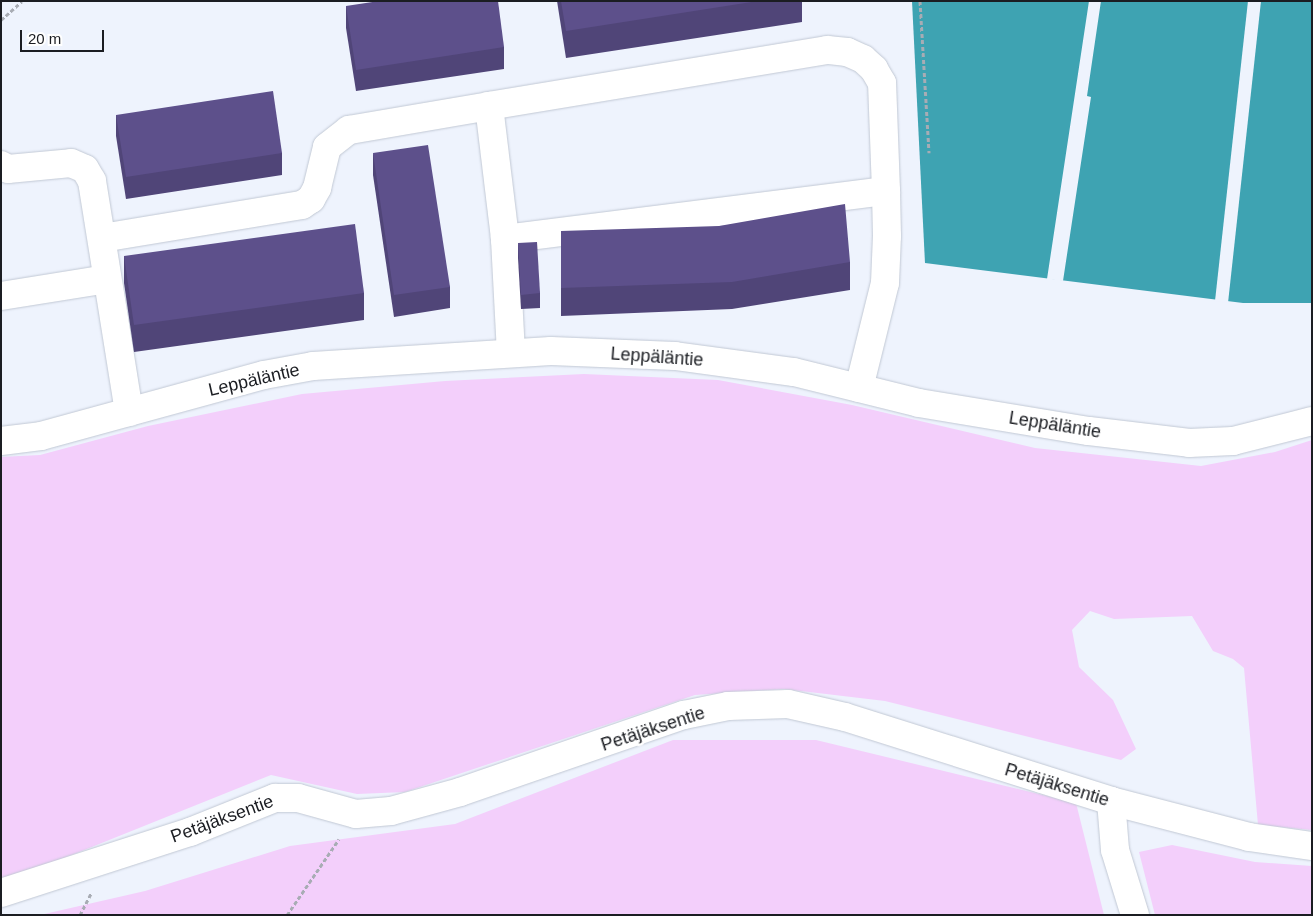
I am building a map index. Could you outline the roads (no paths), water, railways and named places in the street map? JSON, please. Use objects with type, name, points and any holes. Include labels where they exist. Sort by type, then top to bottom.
[{"type":"street","points":[[102,238],[302,205],[311,199],[317,188],[327,147],[349,130],[827,50],[847,52],[863,59],[874,69],[882,83],[886,191],[885,284],[859,388]]},
{"type":"street","points":[[489,106],[505,240],[510,353]]},
{"type":"street","points":[[1,165],[8,169],[71,163],[85,169],[92,182],[129,412]]},
{"type":"street","points":[[505,240],[886,191]]},
{"type":"street","points":[[1,296],[108,279]]},
{"type":"street","name":"Leppäläntie","points":[[1,441],[41,436],[264,375],[313,366],[551,351],[674,356],[794,372],[938,406],[1089,431],[1189,443],[1233,441],[1312,420]]},
{"type":"street","name":"Petäjäksentie","points":[[1,893],[190,832],[275,798],[298,798],[356,814],[391,811],[460,792],[684,715],[728,706],[788,704],[845,717],[1111,801],[1249,837],[1312,846]]},
{"type":"street","points":[[1111,801],[1115,850],[1135,915]]},
{"type":"water","points":[[912,1],[1312,1],[1312,303],[1243,303],[925,263]]}]
